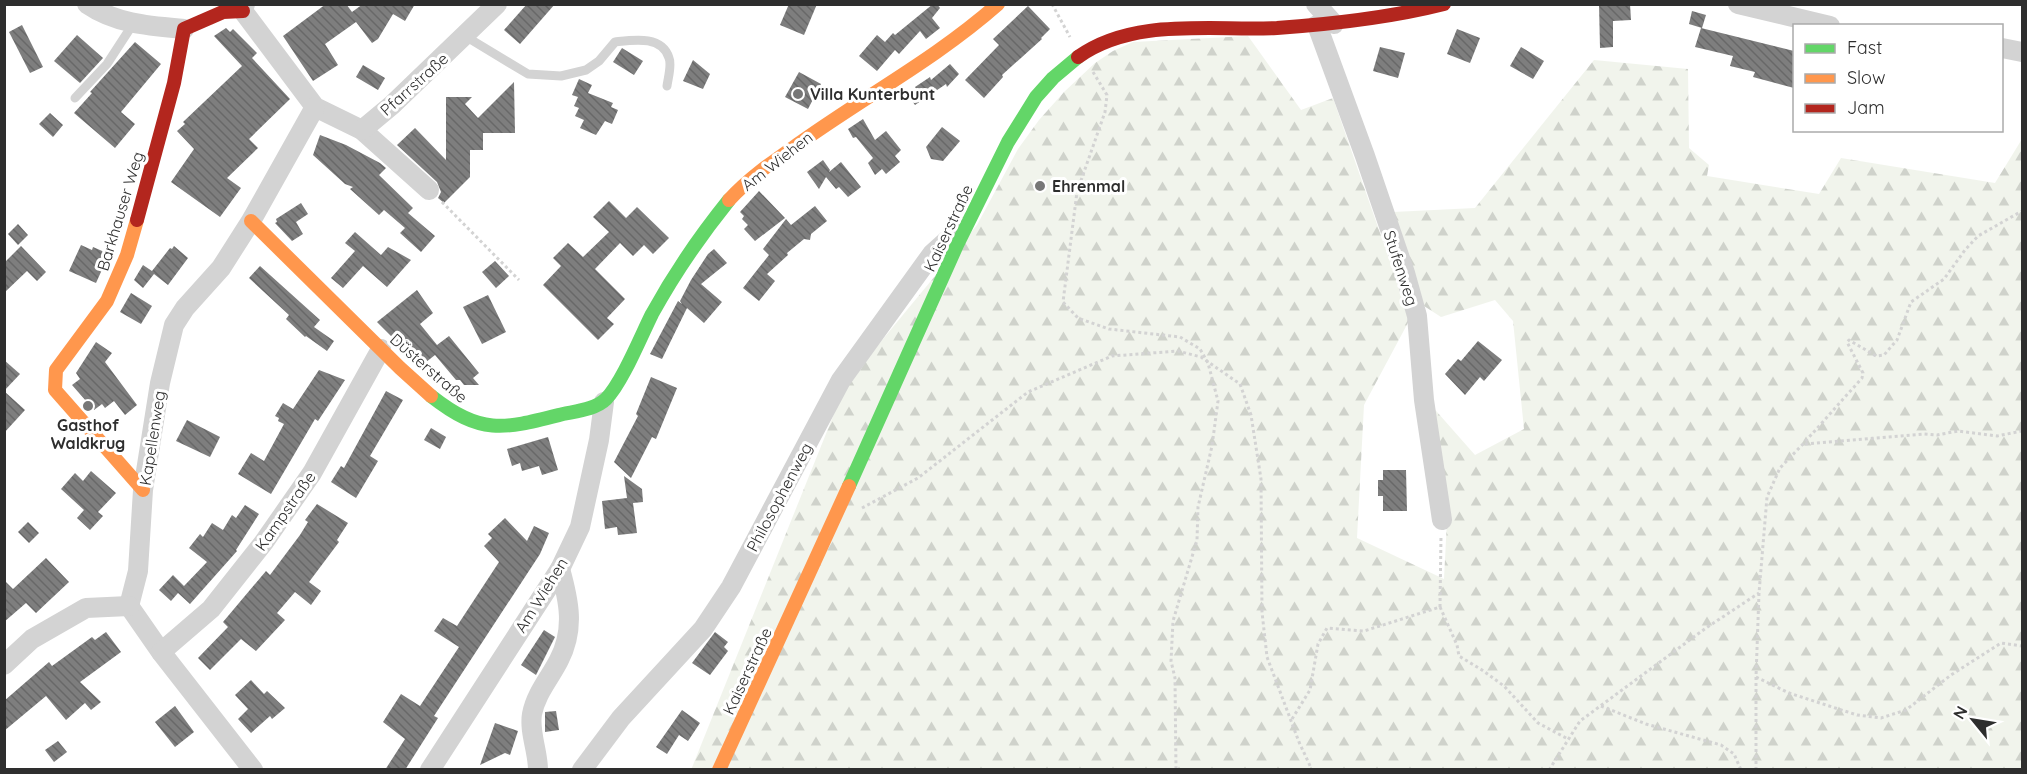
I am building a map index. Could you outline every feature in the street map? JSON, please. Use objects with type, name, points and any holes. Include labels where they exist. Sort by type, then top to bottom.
[{"type":"street","points":[[87,4],[133,24],[184,29],[224,12],[244,8],[315,107],[362,130],[429,190]]},
{"type":"street","name":"Pfarrstraße","points":[[362,130],[497,4]]},
{"type":"street","name":"Am Wiehen","points":[[430,770],[560,569],[580,527],[599,440],[604,402],[620,379],[643,331],[695,242],[748,181],[819,128],[899,80],[977,24],[998,4]]},
{"type":"street","points":[[1316,4],[1326,24]]},
{"type":"street","name":"Kaiserstraße","points":[[719,770],[1008,139],[1031,105],[1054,78],[1081,56],[1104,43],[1152,30],[1249,29],[1326,24],[1394,17],[1444,4]]},
{"type":"street","points":[[1738,4],[1822,24]]},
{"type":"street","name":"Stufenweg","points":[[1326,24],[1365,156],[1405,273],[1417,316],[1424,400],[1442,520]]},
{"type":"street","name":"Barkhauser Weg","points":[[143,490],[55,390],[56,370],[107,301],[127,255],[174,83],[184,29]]},
{"type":"street","points":[[2003,48],[2022,52]]},
{"type":"street","name":"Kapellenweg","points":[[129,606],[138,571],[143,490],[160,383],[174,325],[185,308],[221,268],[251,221],[315,107]]},
{"type":"street","name":"Philosophenweg","points":[[582,770],[621,718],[703,629],[731,587],[841,380],[932,254],[969,220]]},
{"type":"street","name":"Düsterstraße","points":[[251,221],[381,349],[442,405],[459,417],[482,425],[511,427],[604,402]]},
{"type":"street","name":"Kampstraße","points":[[161,652],[211,609],[264,542],[312,473],[381,349]]},
{"type":"street","points":[[538,770],[532,736],[532,715],[538,693],[559,659],[569,634],[567,593],[560,569]]},
{"type":"street","points":[[4,665],[32,639],[86,609],[129,606],[161,652],[253,770]]},
{"type":"lane","points":[[75,98],[107,64],[133,24]]},
{"type":"lane","points":[[465,36],[528,74],[561,76],[586,70],[599,61],[615,42],[643,38],[663,47],[670,59],[667,86]]},
{"type":"path","points":[[1052,4],[1081,56],[1107,95],[1105,112],[1077,192],[1064,302],[1078,318],[1108,329],[1180,337],[1200,349],[1208,363],[1218,401],[1212,446],[1198,507],[1197,540],[1173,621],[1171,661],[1175,678],[1176,770]]},
{"type":"path","points":[[429,190],[519,280]]},
{"type":"path","points":[[1756,770],[1759,593],[1767,497],[1780,468],[1862,378],[1863,373],[1847,342],[1849,340],[1876,356],[1884,355],[1897,340],[1911,302],[1944,279],[1978,236],[2022,211]]},
{"type":"path","points":[[835,519],[864,508],[918,478],[1028,392],[1112,356],[1178,351],[1201,357],[1240,384],[1251,415],[1261,479],[1262,612],[1266,657],[1311,770]]},
{"type":"path","points":[[1803,444],[1924,434],[1937,435],[1958,431],[1997,436],[2022,431]]},
{"type":"path","points":[[1442,520],[1440,607],[1457,645],[1459,657],[1504,686],[1538,723],[1568,740]]},
{"type":"path","points":[[1549,770],[1580,721],[1706,628],[1759,593]]},
{"type":"path","points":[[1292,720],[1310,690],[1318,644],[1327,628],[1364,631],[1440,607]]},
{"type":"path","points":[[1756,677],[1789,693],[1857,715],[1881,718],[1906,710],[1951,675],[2001,643],[2022,646]]},
{"type":"path","points":[[1601,706],[1646,724],[1721,745],[1734,754],[1741,770]]},
{"type":"green space","points":[[1248,36],[1301,110],[1333,98],[1410,319],[1364,405],[1357,538],[1444,579],[1447,520],[1430,404],[1475,455],[1524,429],[1513,321],[1495,300],[1441,317],[1424,306],[1393,212],[1475,208],[1594,60],[1688,69],[1689,148],[1709,165],[1707,176],[1819,194],[1841,158],[1995,183],[2022,139],[2022,769],[691,770],[846,384],[977,225],[1018,149],[1039,120],[1095,63],[1133,42]]},
{"type":"building","points":[[326,4],[346,4],[352,12],[363,4],[415,4],[405,21],[393,14],[378,39],[372,43],[356,22],[325,44],[338,65],[313,81],[283,36]]},
{"type":"building","points":[[527,4],[555,4],[520,44],[504,30]]},
{"type":"building","points":[[789,4],[817,4],[804,35],[780,25]]},
{"type":"building","points":[[933,4],[937,4],[940,8],[932,18],[940,28],[926,39],[920,31],[899,54],[895,50],[877,71],[859,56],[877,35],[885,42],[893,33],[895,35]]},
{"type":"building","points":[[1599,4],[1630,4],[1631,20],[1613,21],[1613,47],[1600,48]]},
{"type":"building","points":[[1028,6],[1050,29],[1002,75],[1003,77],[984,98],[965,80],[999,45],[993,39]]},
{"type":"building","points":[[1692,11],[1706,15],[1702,28],[1689,24]]},
{"type":"building","points":[[22,25],[43,67],[30,73],[9,32]]},
{"type":"building","points":[[226,28],[230,32],[233,29],[257,53],[252,58],[290,99],[249,139],[258,148],[227,178],[241,188],[220,217],[171,182],[194,149],[177,131],[185,124],[183,122],[242,66],[214,36]]},
{"type":"building","points":[[1701,28],[1793,51],[1793,88],[1753,77],[1755,72],[1730,66],[1733,56],[1695,47]]},
{"type":"building","points":[[1457,29],[1480,38],[1470,63],[1447,54]]},
{"type":"building","points":[[77,35],[103,58],[80,83],[54,61]]},
{"type":"building","points":[[135,42],[161,64],[121,112],[135,124],[115,148],[74,113]]},
{"type":"building","points":[[1380,47],[1405,53],[1398,78],[1373,71]]},
{"type":"building","points":[[1521,47],[1544,61],[1533,79],[1510,66]]},
{"type":"building","points":[[622,48],[643,61],[634,75],[613,62]]},
{"type":"building","points":[[693,60],[710,74],[703,89],[683,81]]},
{"type":"building","points":[[950,64],[959,74],[947,87],[946,84],[915,105],[910,98],[918,91],[915,87],[930,77],[931,80]]},
{"type":"building","points":[[363,65],[385,78],[378,90],[356,77]]},
{"type":"building","name":"Villa Kunterbunt","points":[[799,72],[821,84],[808,109],[785,97]]},
{"type":"building","points":[[579,79],[592,85],[588,93],[613,103],[611,107],[618,110],[612,124],[605,121],[596,135],[580,128],[584,120],[575,116],[579,108],[574,106],[578,97],[572,95]]},
{"type":"building","points":[[514,82],[515,133],[483,133],[483,150],[470,150],[470,177],[444,203],[438,198],[441,192],[437,182],[397,145],[415,128],[446,160],[446,97],[472,97],[465,104],[478,118]]},
{"type":"building","points":[[50,113],[63,125],[53,137],[39,124]]},
{"type":"building","points":[[863,119],[875,140],[886,131],[901,150],[895,156],[900,162],[886,174],[882,169],[875,175],[868,163],[873,158],[856,137],[853,138],[848,129]]},
{"type":"building","points":[[942,127],[960,141],[943,161],[931,159],[926,147]]},
{"type":"building","points":[[320,135],[346,145],[386,168],[379,175],[413,208],[408,213],[435,236],[421,252],[400,233],[405,228],[384,210],[379,215],[350,189],[353,187],[345,184],[313,155]]},
{"type":"building","points":[[823,160],[829,172],[841,162],[861,187],[848,197],[839,187],[836,189],[826,177],[819,189],[807,172]]},
{"type":"building","points":[[759,191],[785,218],[755,241],[744,229],[748,225],[742,219],[744,216],[740,212]]},
{"type":"building","points":[[609,201],[626,218],[637,207],[669,238],[653,254],[644,245],[633,256],[620,243],[595,269],[625,299],[607,318],[614,324],[598,340],[543,285],[561,266],[553,258],[568,243],[583,257],[609,232],[593,217]]},
{"type":"building","points":[[301,203],[308,214],[296,222],[303,234],[292,241],[275,223],[276,219]]},
{"type":"building","points":[[815,206],[827,221],[811,234],[810,240],[804,239],[767,274],[775,281],[759,301],[743,288],[769,255],[763,249],[786,219],[791,225]]},
{"type":"building","points":[[18,224],[28,235],[18,245],[8,234]]},
{"type":"building","points":[[355,232],[381,255],[388,247],[411,260],[387,287],[363,266],[343,288],[331,278],[355,251],[345,243]]},
{"type":"building","points":[[81,245],[109,254],[96,283],[69,271]]},
{"type":"building","points":[[21,246],[46,272],[37,281],[27,271],[4,293],[4,263]]},
{"type":"building","points":[[174,246],[188,258],[168,285],[154,274],[143,288],[134,280],[143,265],[152,271]]},
{"type":"building","points":[[714,249],[727,263],[701,284],[722,302],[704,323],[687,308],[662,359],[650,354],[678,301],[682,304],[680,301],[691,280],[708,254]]},
{"type":"building","points":[[495,261],[509,276],[496,288],[482,272]]},
{"type":"building","points":[[260,266],[320,320],[314,327],[334,341],[327,351],[305,337],[286,319],[289,315],[249,278]]},
{"type":"building","points":[[417,290],[433,313],[420,324],[437,345],[449,336],[479,373],[473,378],[479,385],[464,385],[460,380],[456,380],[435,355],[421,366],[377,322]]},
{"type":"building","points":[[131,293],[152,306],[141,324],[120,312]]},
{"type":"building","points":[[488,295],[506,332],[482,344],[463,307]]},
{"type":"building","points":[[1478,341],[1502,360],[1484,381],[1480,377],[1465,395],[1445,374],[1458,359],[1461,361]]},
{"type":"building","points":[[96,342],[112,353],[105,362],[137,405],[125,415],[114,401],[105,408],[102,404],[94,410],[72,385],[80,379],[76,373]]},
{"type":"building","points":[[4,360],[20,374],[4,391]]},
{"type":"building","points":[[319,370],[345,380],[318,421],[315,419],[271,494],[238,474],[251,453],[264,461],[284,424],[275,416],[283,403],[293,409]]},
{"type":"building","points":[[651,377],[677,388],[656,439],[652,437],[631,478],[614,462],[638,416],[636,414]]},
{"type":"building","points":[[4,391],[25,410],[4,433]]},
{"type":"building","points":[[386,391],[403,400],[370,456],[378,461],[356,498],[331,482],[341,466],[344,468]]},
{"type":"building","points":[[187,420],[220,437],[210,457],[176,441]]},
{"type":"building","points":[[431,428],[446,437],[440,449],[424,440]]},
{"type":"building","points":[[548,437],[558,470],[542,475],[539,466],[522,471],[520,463],[512,466],[507,449]]},
{"type":"building","points":[[1383,470],[1406,470],[1407,511],[1383,511],[1383,496],[1378,496],[1378,480],[1383,480]]},
{"type":"building","points":[[91,471],[116,493],[98,512],[103,516],[90,530],[77,518],[84,510],[61,489],[75,473],[83,481]]},
{"type":"building","points":[[624,476],[642,489],[643,502],[633,503],[637,533],[618,535],[617,527],[605,529],[602,501],[627,498]]},
{"type":"building","points":[[317,504],[348,523],[337,540],[339,542],[309,582],[321,591],[311,605],[295,592],[277,613],[285,620],[256,651],[241,639],[210,670],[198,658],[228,627],[223,622],[266,571],[270,575],[300,535],[308,522],[305,520]]},
{"type":"building","points":[[245,505],[259,514],[237,551],[190,604],[178,593],[171,601],[159,590],[173,575],[184,586],[207,562],[189,548],[200,534],[203,537],[212,523],[223,530],[232,515],[236,518]]},
{"type":"building","points":[[505,518],[527,541],[534,526],[549,533],[540,554],[434,716],[438,718],[405,770],[385,770],[405,739],[383,722],[401,694],[420,706],[459,647],[434,631],[443,618],[457,626],[499,562],[484,546],[492,538],[488,534]]},
{"type":"building","points":[[28,522],[39,533],[29,543],[18,532]]},
{"type":"building","points":[[46,558],[69,582],[36,613],[26,603],[4,622],[4,580],[13,589]]},
{"type":"building","points":[[544,630],[555,637],[536,675],[521,665]]},
{"type":"building","points":[[106,632],[121,652],[80,682],[101,702],[91,710],[85,703],[66,720],[46,696],[4,731],[4,701],[49,662],[52,666],[92,637],[95,640]]},
{"type":"building","points":[[715,632],[728,642],[724,647],[728,651],[710,675],[692,663]]},
{"type":"building","points":[[251,680],[264,694],[267,691],[285,708],[272,719],[270,716],[251,733],[238,719],[248,709],[235,695]]},
{"type":"building","points":[[175,706],[194,732],[175,747],[155,722]]},
{"type":"building","points":[[682,710],[700,723],[688,741],[679,735],[667,754],[656,747]]},
{"type":"building","points":[[556,711],[559,730],[545,732],[545,712]]},
{"type":"building","points":[[495,723],[518,731],[510,755],[505,753],[480,765]]},
{"type":"building","points":[[58,741],[67,752],[54,762],[45,750]]},
{"type":"traffic: fast","points":[[849,486],[957,245],[1008,142],[1036,97],[1053,78],[1078,57]]},
{"type":"traffic: fast","points":[[431,396],[465,418],[494,426],[525,423],[586,409],[602,402],[618,382],[669,284],[729,200]]},
{"type":"traffic: slow","points":[[729,200],[774,161],[952,41],[998,4]]},
{"type":"traffic: slow","points":[[137,220],[127,255],[107,301],[56,370],[55,390],[143,490]]},
{"type":"traffic: slow","points":[[251,221],[431,396]]},
{"type":"traffic: slow","points":[[719,770],[849,486]]},
{"type":"traffic: jam","points":[[1078,57],[1100,44],[1148,31],[1319,25],[1382,17],[1444,4]]},
{"type":"traffic: jam","points":[[137,220],[174,83],[184,29],[223,12],[243,11]]},
{"type":"place","name":"Villa Kunterbunt","points":[[798,94]]},
{"type":"place","name":"Ehrenmal","points":[[1040,186]]},
{"type":"place","name":"Gasthof Waldkrug","points":[[88,406]]}]
